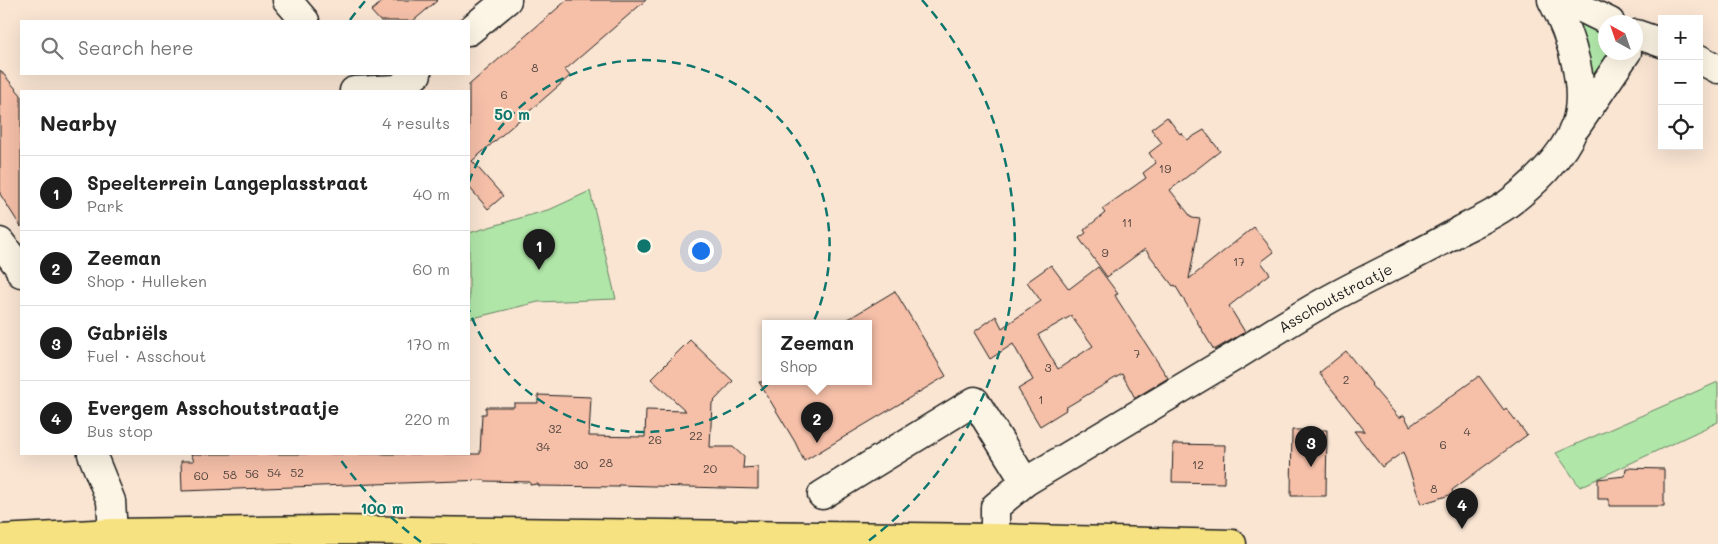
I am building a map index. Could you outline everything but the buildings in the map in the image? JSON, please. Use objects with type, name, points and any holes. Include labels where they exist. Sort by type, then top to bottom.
[{"type":"main road","points":[[0,539],[113,533],[329,530],[928,541],[995,538],[1232,544]]},
{"type":"street","points":[[287,0],[304,20]]},
{"type":"street","points":[[470,30],[507,0]]},
{"type":"street","name":"Asschoutstraatje","points":[[995,538],[994,508],[1025,482],[1326,301],[1419,254],[1504,207],[1532,185],[1567,141],[1575,126],[1578,112],[1579,81],[1571,46],[1562,18],[1552,0]]},
{"type":"street","points":[[1565,0],[1598,16]]},
{"type":"street","points":[[1567,141],[1626,60]]},
{"type":"street","points":[[1701,60],[1718,68]]},
{"type":"street","points":[[342,75],[352,90]]},
{"type":"street","points":[[398,90],[416,75]]},
{"type":"street","points":[[0,242],[20,268]]},
{"type":"street","points":[[822,495],[975,401],[1025,482]]},
{"type":"street","points":[[92,455],[111,501],[113,533]]},
{"type":"green space","points":[[1580,20],[1598,30],[1598,60],[1604,60],[1592,78],[1588,78],[1576,21]]},
{"type":"green space","points":[[590,191],[616,299],[538,302],[470,319],[470,233],[551,209]]},
{"type":"green space","points":[[1718,382],[1718,422],[1580,487],[1556,453]]},
{"type":"place","name":"Speelterrein Langeplasstraat","points":[[539,270]]},
{"type":"place","name":"Zeeman","points":[[817,443]]},
{"type":"place","name":"Gabriëls","points":[[1311,467]]},
{"type":"place","name":"Evergem Asschoutstraatje","points":[[1462,529]]}]
